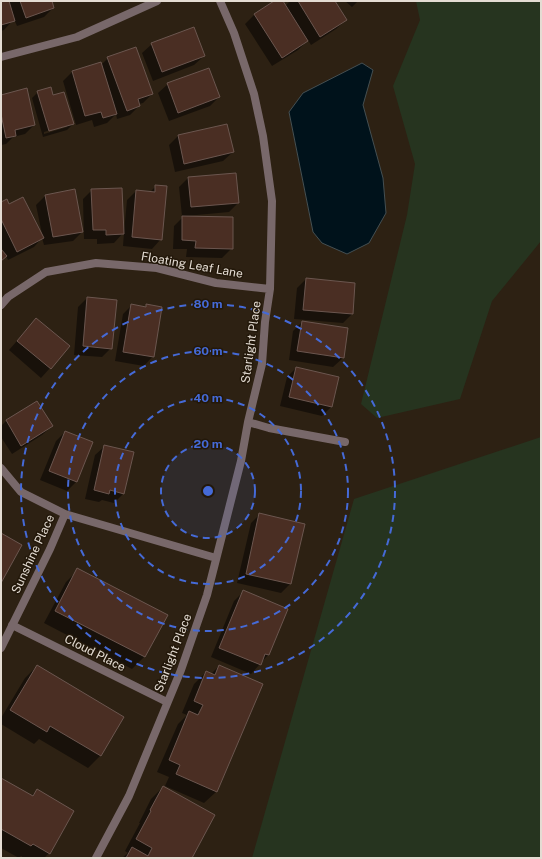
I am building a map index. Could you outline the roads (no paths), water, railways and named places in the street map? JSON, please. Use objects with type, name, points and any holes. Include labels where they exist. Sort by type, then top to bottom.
[{"type":"street","points":[[1,57],[77,37],[157,1]]},
{"type":"street","name":"Starlight Place","points":[[96,858],[129,796],[181,670],[207,595],[241,462],[248,422],[262,364],[270,289],[272,201],[264,136],[254,94],[234,33],[220,1]]},
{"type":"street","name":"Floating Leaf Lane","points":[[1,305],[8,297],[46,272],[96,263],[157,268],[216,283],[270,289]]},
{"type":"street","points":[[248,422],[268,428],[345,442]]},
{"type":"street","points":[[1,468],[21,492],[65,514],[216,558]]},
{"type":"street","name":"Sunshine Place","points":[[1,648],[50,549],[65,514]]},
{"type":"street","name":"Cloud Place","points":[[12,625],[167,702]]},
{"type":"water","points":[[362,63],[373,70],[363,105],[383,178],[386,213],[369,243],[347,254],[322,243],[313,232],[289,112],[303,93]]}]
